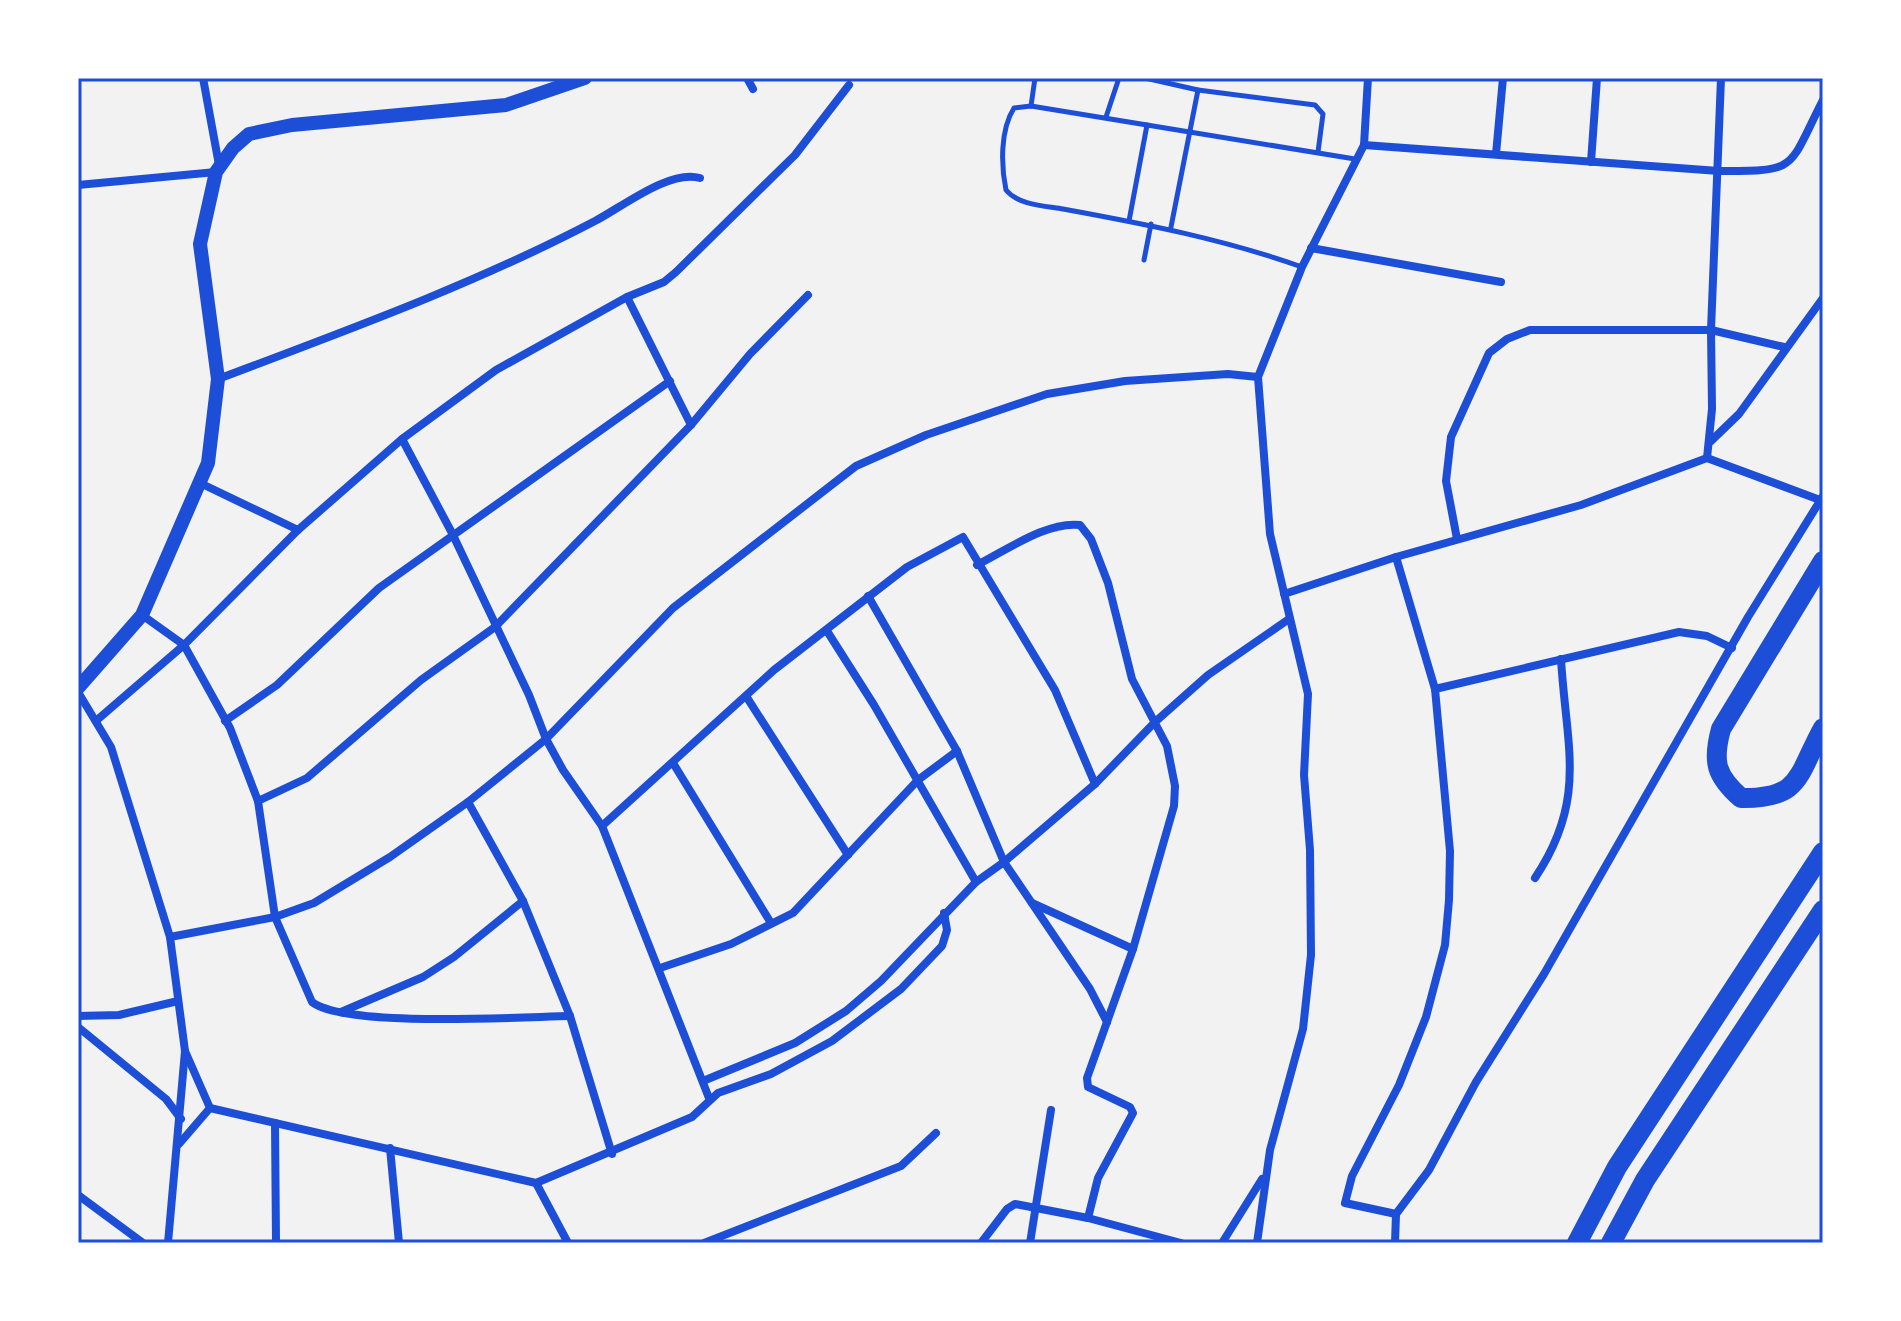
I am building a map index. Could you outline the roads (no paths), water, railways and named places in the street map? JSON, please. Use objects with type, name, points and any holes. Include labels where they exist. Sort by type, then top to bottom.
[{"type":"highway","points":[[1823,561],[1721,729],[1715,752],[1723,781],[1741,798],[1771,798],[1782,793],[1793,787],[1823,728]]},
{"type":"highway","points":[[1577,1243],[1617,1167],[1823,852]]},
{"type":"highway","points":[[1611,1243],[1645,1180],[1823,910]]},
{"type":"street","points":[[168,1243],[185,1051],[170,937],[111,747],[78,690],[142,615],[200,483],[215,426],[218,379],[200,244],[217,168],[203,78]]},
{"type":"street","points":[[78,185],[217,168],[249,134],[292,125],[506,105],[585,78]]},
{"type":"street","points":[[747,78],[753,89]]},
{"type":"street","points":[[1257,1243],[1265,1175],[1303,1029],[1311,955],[1310,850],[1304,775],[1308,694],[1289,619],[1265,493],[1258,377],[1302,267],[1364,145],[1368,78]]},
{"type":"street","points":[[1496,154],[1503,78]]},
{"type":"street","points":[[1591,162],[1597,78]]},
{"type":"street","points":[[1707,458],[1711,442],[1711,330],[1721,78]]},
{"type":"street","points":[[97,720],[184,645],[298,530],[402,439],[496,370],[627,297],[664,282],[724,228],[795,155],[849,85]]},
{"type":"street","points":[[1364,145],[1719,171],[1783,168],[1791,161],[1823,100]]},
{"type":"street","points":[[218,379],[479,276],[595,221],[653,188],[688,176],[700,178]]},
{"type":"street","points":[[1311,248],[1501,282]]},
{"type":"street","points":[[258,801],[307,778],[421,680],[495,627],[691,425],[750,354],[808,295]]},
{"type":"street","points":[[627,297],[691,425]]},
{"type":"street","points":[[1711,442],[1739,414],[1784,347],[1823,298]]},
{"type":"street","points":[[1457,539],[1446,481],[1451,437],[1489,353],[1507,339],[1530,330],[1711,330],[1784,347]]},
{"type":"street","points":[[170,937],[275,917],[314,903],[390,857],[468,802],[546,739],[673,608],[856,466],[926,435],[1047,394],[1125,381],[1228,374],[1258,377]]},
{"type":"street","points":[[225,721],[277,685],[379,588],[452,533],[670,381]]},
{"type":"street","points":[[402,439],[452,533],[546,739],[563,770],[602,826],[709,1098]]},
{"type":"street","points":[[1284,594],[1396,557],[1581,505],[1707,458],[1821,498],[1610,853],[1544,974],[1476,1082],[1429,1170],[1396,1214],[1395,1243]]},
{"type":"street","points":[[200,483],[298,530]]},
{"type":"street","points":[[977,565],[1046,532],[1068,524],[1080,525],[1091,539],[1108,583],[1132,679],[1167,746],[1175,786],[1174,806],[1133,949],[1087,1078],[1088,1087],[1130,1107],[1133,1113],[1098,1178],[1088,1218]]},
{"type":"street","points":[[602,826],[746,696],[868,596],[907,567],[963,537],[977,565],[1055,690],[1095,784]]},
{"type":"street","points":[[1396,557],[1435,689],[1450,851],[1445,945],[1426,1017],[1399,1085],[1352,1176],[1345,1203],[1396,1214]]},
{"type":"street","points":[[868,596],[957,751],[1004,862],[1090,989],[1107,1022]]},
{"type":"street","points":[[142,615],[184,645],[225,721],[258,801],[275,917],[305,992],[321,1008],[337,1013],[447,1019],[570,1016]]},
{"type":"street","points":[[703,1081],[795,1043],[846,1011],[881,981],[976,882],[1095,784],[1155,722],[1227,660],[1289,619]]},
{"type":"street","points":[[827,631],[976,882]]},
{"type":"street","points":[[1435,689],[1679,632],[1707,636],[1732,648]]},
{"type":"street","points":[[1535,878],[1556,847],[1570,802],[1569,727],[1561,659]]},
{"type":"street","points":[[746,696],[848,855]]},
{"type":"street","points":[[660,968],[731,944],[793,913],[918,780],[957,751]]},
{"type":"street","points":[[673,763],[771,923]]},
{"type":"street","points":[[468,802],[523,901],[570,1016],[612,1154]]},
{"type":"street","points":[[337,1013],[423,977],[454,957],[523,901]]},
{"type":"street","points":[[1032,903],[1133,949]]},
{"type":"street","points":[[210,1108],[536,1183],[612,1154],[692,1117],[709,1098],[771,1074],[832,1041],[901,989],[942,946],[947,930],[944,913]]},
{"type":"street","points":[[78,1016],[119,1015],[178,1001]]},
{"type":"street","points":[[78,1027],[166,1099],[181,1119]]},
{"type":"street","points":[[185,1051],[210,1108]]},
{"type":"street","points":[[179,1145],[210,1108]]},
{"type":"street","points":[[1030,1243],[1051,1110]]},
{"type":"street","points":[[275,1123],[276,1243]]},
{"type":"street","points":[[704,1243],[901,1166],[936,1133]]},
{"type":"street","points":[[390,1148],[399,1243]]},
{"type":"street","points":[[1222,1243],[1265,1175]]},
{"type":"street","points":[[536,1183],[568,1243]]},
{"type":"street","points":[[78,1195],[143,1243]]},
{"type":"street","points":[[981,1243],[1010,1206],[1036,1207],[1088,1218],[1181,1243]]},
{"type":"lane","points":[[1031,106],[1035,78]]},
{"type":"lane","points":[[1106,117],[1119,78]]},
{"type":"lane","points":[[1145,78],[1198,90],[1315,105],[1323,114],[1318,152]]},
{"type":"lane","points":[[1171,227],[1198,90]]},
{"type":"lane","points":[[1302,267],[1171,227],[1011,196],[1006,190],[1004,168],[1009,116],[1014,108],[1031,106],[1355,159]]},
{"type":"lane","points":[[1129,221],[1147,125]]},
{"type":"lane","points":[[1144,260],[1151,224]]}]
